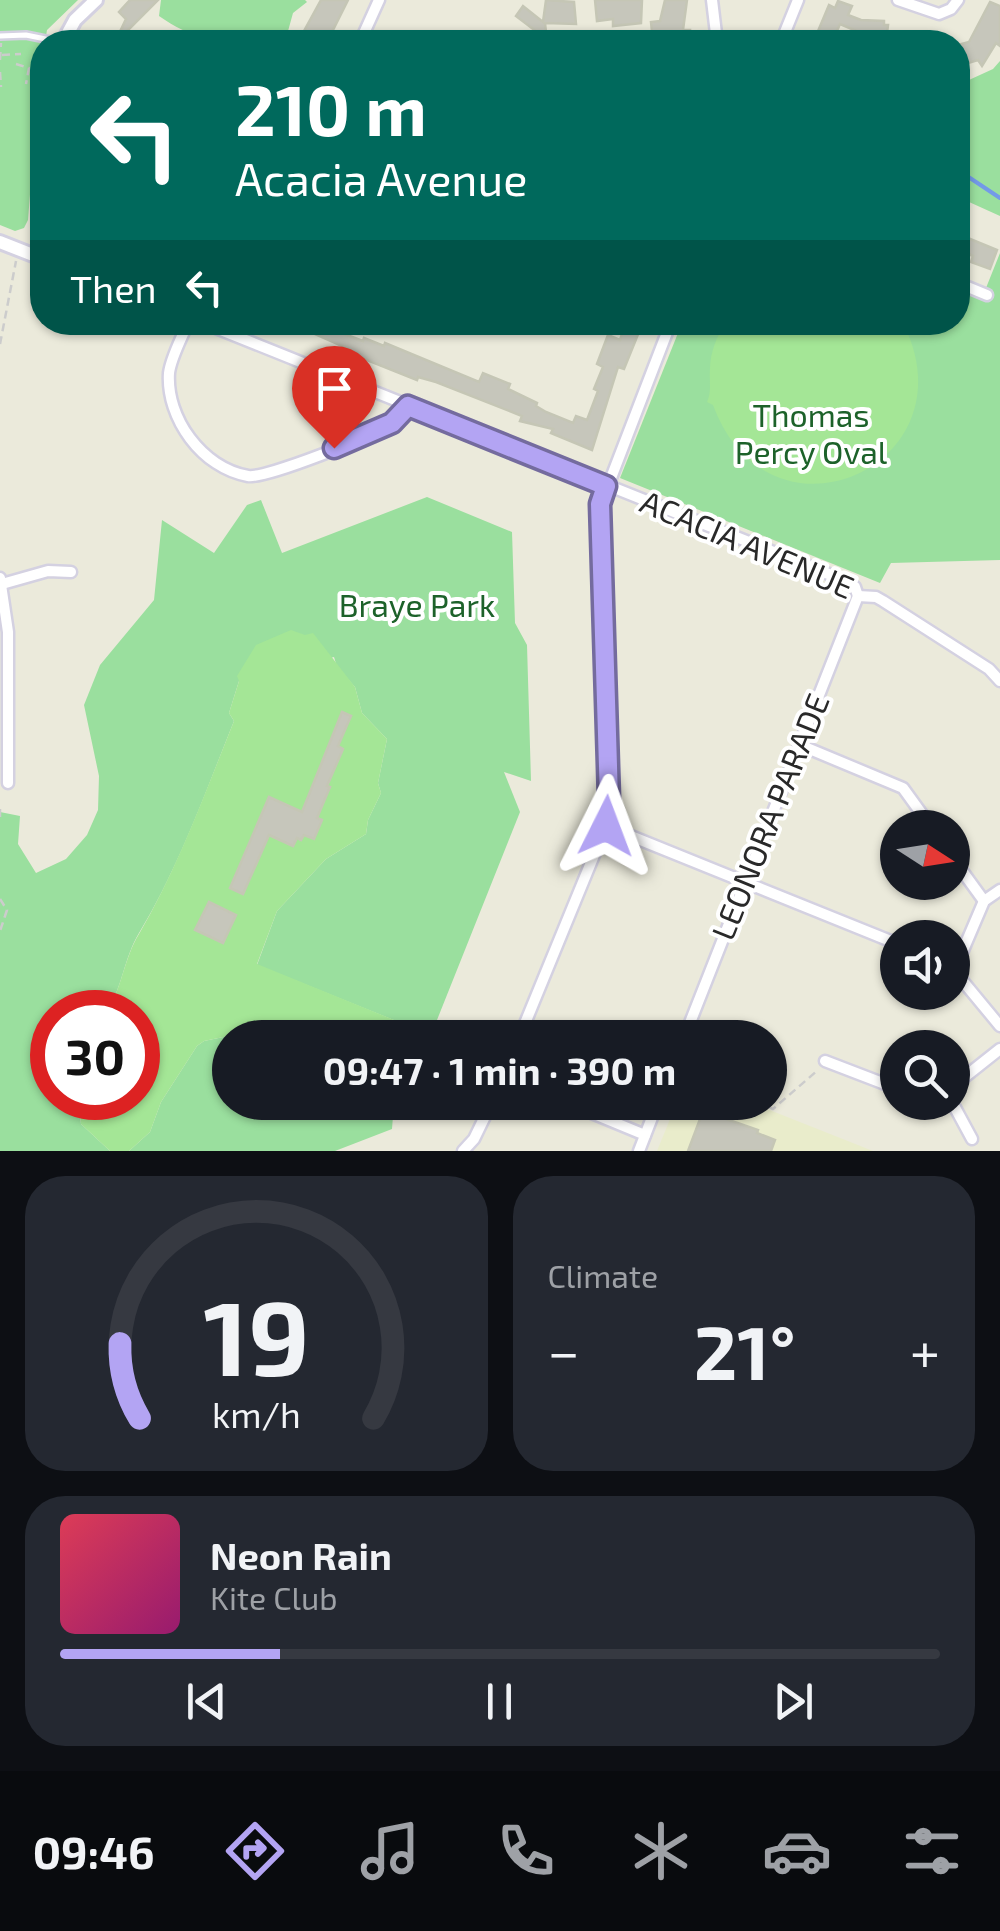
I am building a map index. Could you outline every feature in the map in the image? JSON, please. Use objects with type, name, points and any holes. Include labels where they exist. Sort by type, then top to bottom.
[{"type":"street","points":[[69,30],[96,0]]},
{"type":"street","points":[[366,30],[380,0]]},
{"type":"street","points":[[712,0],[716,30]]},
{"type":"street","points":[[786,30],[798,0]]},
{"type":"street","points":[[898,0],[940,14],[958,0]]},
{"type":"street","points":[[0,242],[30,254]]},
{"type":"street","points":[[970,288],[987,295]]},
{"type":"street","points":[[183,335],[170,368],[170,393],[177,418],[193,442],[221,465],[245,476],[275,472],[392,423],[408,406]]},
{"type":"street","name":"ACACIA AVENUE","points":[[234,335],[846,581],[855,587],[858,596],[883,601],[989,670],[1000,682]]},
{"type":"street","points":[[526,1020],[606,826],[609,799],[600,504],[666,335]]},
{"type":"street","points":[[8,782],[8,632],[1,581],[48,570],[71,572]]},
{"type":"street","name":"LEONORA PARADE","points":[[691,1020],[858,596]]},
{"type":"street","points":[[800,745],[890,780],[902,788],[918,810]]},
{"type":"street","points":[[606,826],[880,937]]},
{"type":"street","points":[[970,882],[984,901]]},
{"type":"street","points":[[970,932],[984,901],[1000,890]]},
{"type":"street","points":[[970,988],[1000,1026]]},
{"type":"street","points":[[970,1073],[1000,1050]]},
{"type":"street","points":[[825,1061],[880,1082]]},
{"type":"street","points":[[463,1151],[483,1120]]},
{"type":"street","points":[[608,1120],[645,1136]]},
{"type":"street","points":[[639,1151],[651,1120]]},
{"type":"street","points":[[962,1120],[972,1139]]},
{"type":"lane","points":[[0,36],[30,36]]},
{"type":"path","points":[[0,36],[0,57],[18,54],[18,64],[29,68],[26,84]]},
{"type":"path","points":[[0,72],[1,87]]},
{"type":"path","points":[[0,344],[18,249]]},
{"type":"path","points":[[0,809],[0,822]]},
{"type":"path","points":[[0,899],[7,910],[0,932]]},
{"type":"path","points":[[787,1098],[816,1074],[825,1061]]},
{"type":"shaded area","points":[[787,1117],[873,1151],[657,1151],[670,1120],[787,1120]]},
{"type":"green space","points":[[0,0],[78,0],[47,30],[30,30],[28,220],[24,228],[15,231],[0,225]]},
{"type":"green space","points":[[161,0],[307,2],[293,13],[288,30],[184,30],[159,16]]},
{"type":"green space","points":[[1000,61],[1000,216],[970,202],[970,80],[993,69]]},
{"type":"green space","name":"Thomas Percy Oval","points":[[1000,253],[1000,560],[891,563],[880,583],[620,478],[677,335],[970,335],[970,294],[982,298]]},
{"type":"green space","points":[[719,335],[907,335],[918,374],[912,417],[890,452],[856,475],[817,484],[777,477],[740,451],[713,405],[707,402],[710,363]]},
{"type":"green space","name":"Braye Park","points":[[427,497],[512,532],[515,623],[527,645],[531,781],[504,772],[520,812],[437,1020],[394,1020],[257,965],[277,911],[326,859],[366,834],[381,793],[378,783],[387,739],[362,713],[355,687],[337,667],[334,657],[239,681],[229,713],[234,721],[167,882],[134,943],[117,990],[30,990],[30,1120],[81,1120],[110,1151],[0,1151],[0,812],[20,816],[18,844],[36,873],[66,859],[87,835],[98,810],[99,776],[84,705],[100,665],[154,600],[162,520],[214,553],[247,505],[261,500],[282,553]]},
{"type":"green space","points":[[291,630],[305,635],[313,633],[355,687],[362,713],[387,739],[378,783],[381,793],[366,834],[326,859],[277,911],[257,964],[394,1020],[212,1020],[212,1039],[197,1046],[160,1105],[160,990],[117,990],[134,943],[166,883],[234,721],[229,713],[239,681],[237,676],[256,645]]},
{"type":"green space","points":[[212,1039],[212,1120],[393,1120],[392,1129],[335,1151],[129,1151],[150,1132],[154,1120],[160,1120],[161,1102],[204,1041]]},
{"type":"green space","points":[[81,1120],[154,1120],[150,1132],[129,1151],[110,1151]]},
{"type":"building","points":[[130,0],[158,0],[128,30],[121,30],[126,19],[119,12]]},
{"type":"building","points":[[321,0],[348,0],[333,30],[305,30]]},
{"type":"building","points":[[546,0],[574,2],[576,24],[545,23],[546,30],[534,30],[516,16],[523,6],[543,22]]},
{"type":"building","points":[[595,0],[642,0],[641,23],[613,26],[613,19],[597,21]]},
{"type":"building","points":[[665,0],[687,0],[683,30],[652,30],[651,22],[660,21]]},
{"type":"building","points":[[838,1],[852,6],[848,15],[884,21],[887,30],[854,30],[840,24],[837,30],[819,30],[829,5],[835,8]]},
{"type":"building","points":[[990,2],[1000,6],[1000,46],[996,43],[982,66],[978,60],[970,62],[970,40]]},
{"type":"building","points":[[970,239],[997,250],[990,269],[971,262]]},
{"type":"building","points":[[317,335],[347,335],[384,346],[385,343],[479,382],[483,373],[510,384],[508,389],[537,403],[546,412],[573,423],[576,416],[587,420],[603,367],[597,364],[608,335],[620,340],[622,335],[638,335],[624,369],[618,367],[592,450],[551,433],[553,429],[520,421],[522,416],[436,382],[418,377],[417,380],[352,354]]},
{"type":"building","points":[[342,712],[351,716],[338,746],[343,749],[327,786],[330,787],[317,818],[322,820],[314,839],[304,835],[293,846],[269,835],[243,894],[230,888],[269,797],[302,812]]},
{"type":"building","points":[[209,902],[236,915],[223,943],[195,930]]},
{"type":"building","points":[[700,1120],[729,1120],[775,1140],[771,1151],[688,1151]]},
{"type":"waterway","points":[[970,178],[1000,198]]},
{"type":"route","points":[[334,448],[392,423],[408,406],[606,486],[600,504],[609,799],[606,826]]}]
